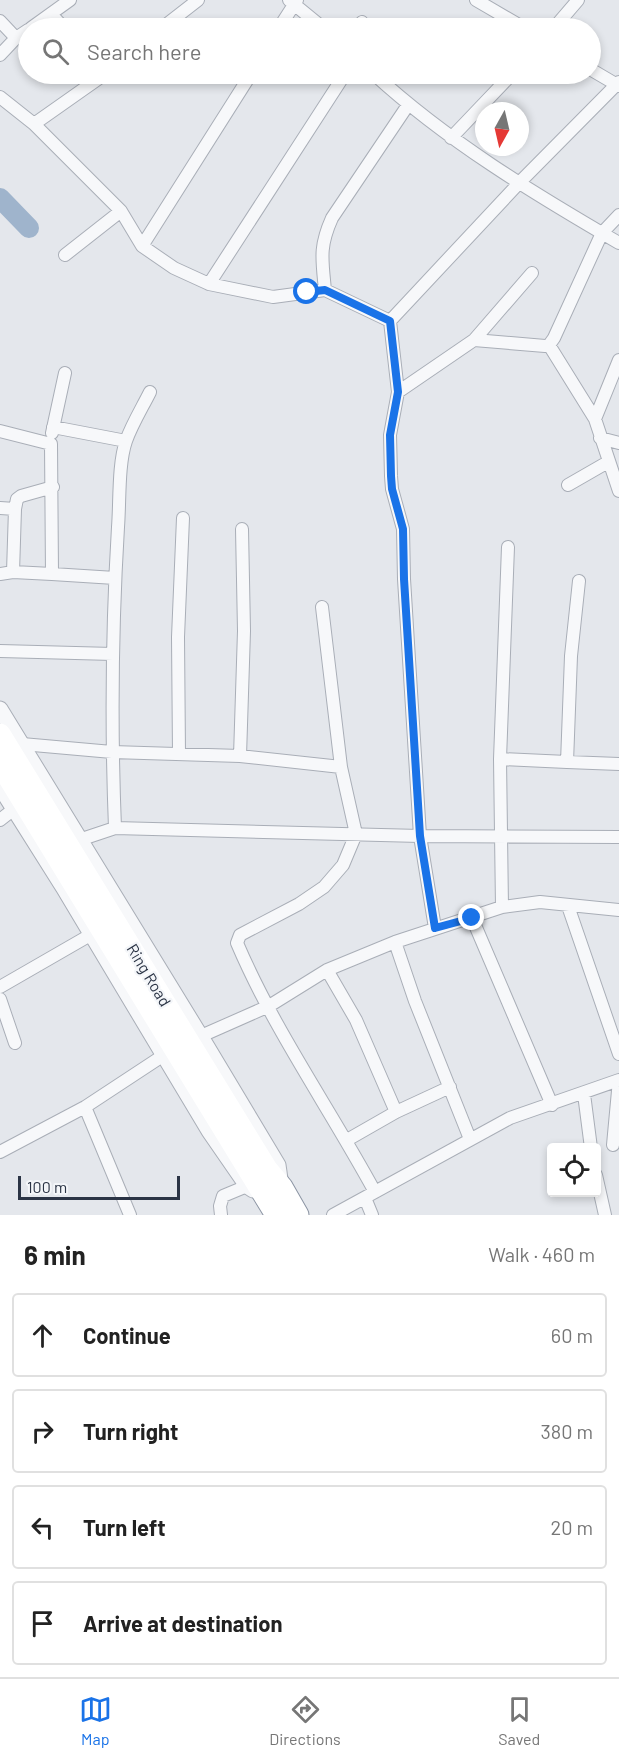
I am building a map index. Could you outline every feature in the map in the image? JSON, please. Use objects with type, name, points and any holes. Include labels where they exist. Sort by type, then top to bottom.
[{"type":"highway","name":"Ring Road","points":[[0,734],[267,1169],[275,1201]]},
{"type":"highway","name":"Ring Road","points":[[0,764],[275,1201],[298,1215]]},
{"type":"street","points":[[45,18],[70,0]]},
{"type":"street","points":[[175,18],[198,0]]},
{"type":"street","points":[[563,18],[578,0]]},
{"type":"street","points":[[285,18],[294,1],[312,18]]},
{"type":"street","points":[[480,1],[508,18]]},
{"type":"street","points":[[51,14],[55,18]]},
{"type":"street","points":[[0,21],[16,38],[0,55]]},
{"type":"street","points":[[435,928],[420,836],[404,579],[404,539],[391,476],[390,435],[398,392],[390,321],[520,182],[618,84],[601,75]]},
{"type":"street","points":[[34,124],[91,84]]},
{"type":"street","points":[[142,246],[245,84]]},
{"type":"street","points":[[209,284],[339,84]]},
{"type":"street","points":[[385,84],[451,138],[619,243]]},
{"type":"street","points":[[451,138],[502,84]]},
{"type":"street","points":[[0,97],[34,124],[121,211],[142,246],[174,268],[209,284],[273,297],[325,290],[390,321]]},
{"type":"street","points":[[325,290],[322,253],[328,227],[408,105]]},
{"type":"street","points":[[65,255],[121,211]]},
{"type":"street","points":[[474,340],[549,345],[602,233],[619,215]]},
{"type":"street","points":[[398,392],[474,340],[532,273]]},
{"type":"street","points":[[549,345],[595,419],[619,491]]},
{"type":"street","points":[[595,419],[619,360]]},
{"type":"street","points":[[52,574],[51,444],[65,374]]},
{"type":"street","points":[[115,828],[112,752],[113,654],[123,453],[126,441],[150,392]]},
{"type":"street","points":[[53,427],[126,441]]},
{"type":"street","points":[[0,431],[51,444]]},
{"type":"street","points":[[600,438],[619,443]]},
{"type":"street","points":[[568,485],[608,462]]},
{"type":"street","points":[[53,487],[17,499],[6,573],[115,578]]},
{"type":"street","points":[[0,508],[15,509]]},
{"type":"street","points":[[179,754],[178,637],[183,518]]},
{"type":"street","points":[[240,756],[244,631],[242,529]]},
{"type":"street","points":[[502,907],[500,759],[508,547]]},
{"type":"street","points":[[567,762],[571,656],[579,581]]},
{"type":"street","points":[[322,607],[341,767],[356,834],[343,865],[324,887],[299,904],[240,935],[238,939],[239,946],[285,1039],[347,1140],[370,1195],[372,1215]]},
{"type":"street","points":[[0,651],[113,654]]},
{"type":"street","points":[[0,709],[278,1166],[275,1201],[247,1186],[209,1131],[92,934],[0,787]]},
{"type":"street","points":[[22,744],[112,752],[240,756],[341,767]]},
{"type":"street","points":[[500,759],[619,764]]},
{"type":"street","points":[[0,820],[14,808]]},
{"type":"street","points":[[79,840],[115,828],[420,836],[619,837]]},
{"type":"street","points":[[201,1036],[269,1006],[327,970],[395,942],[502,907],[540,902],[619,910]]},
{"type":"street","points":[[568,906],[619,1054]]},
{"type":"street","points":[[472,918],[552,1105]]},
{"type":"street","points":[[0,987],[92,934]]},
{"type":"street","points":[[395,942],[415,1001],[470,1139]]},
{"type":"street","points":[[327,970],[356,1020],[396,1112]]},
{"type":"street","points":[[0,999],[15,1043]]},
{"type":"street","points":[[0,1152],[85,1107],[164,1055]]},
{"type":"street","points":[[333,1215],[510,1118],[619,1080],[616,1145],[601,1146]]},
{"type":"street","points":[[347,1140],[396,1112],[450,1087]]},
{"type":"street","points":[[584,1094],[590,1143]]},
{"type":"street","points":[[85,1107],[130,1215]]},
{"type":"street","points":[[221,1215],[220,1206],[223,1196],[247,1186]]},
{"type":"street","points":[[601,1195],[605,1215]]},
{"type":"waterway","points":[[0,198],[29,228]]},
{"type":"route","points":[[307,292],[325,290],[390,321],[398,392],[390,435],[391,476],[404,539],[404,579],[420,836],[435,928],[472,918]]}]
